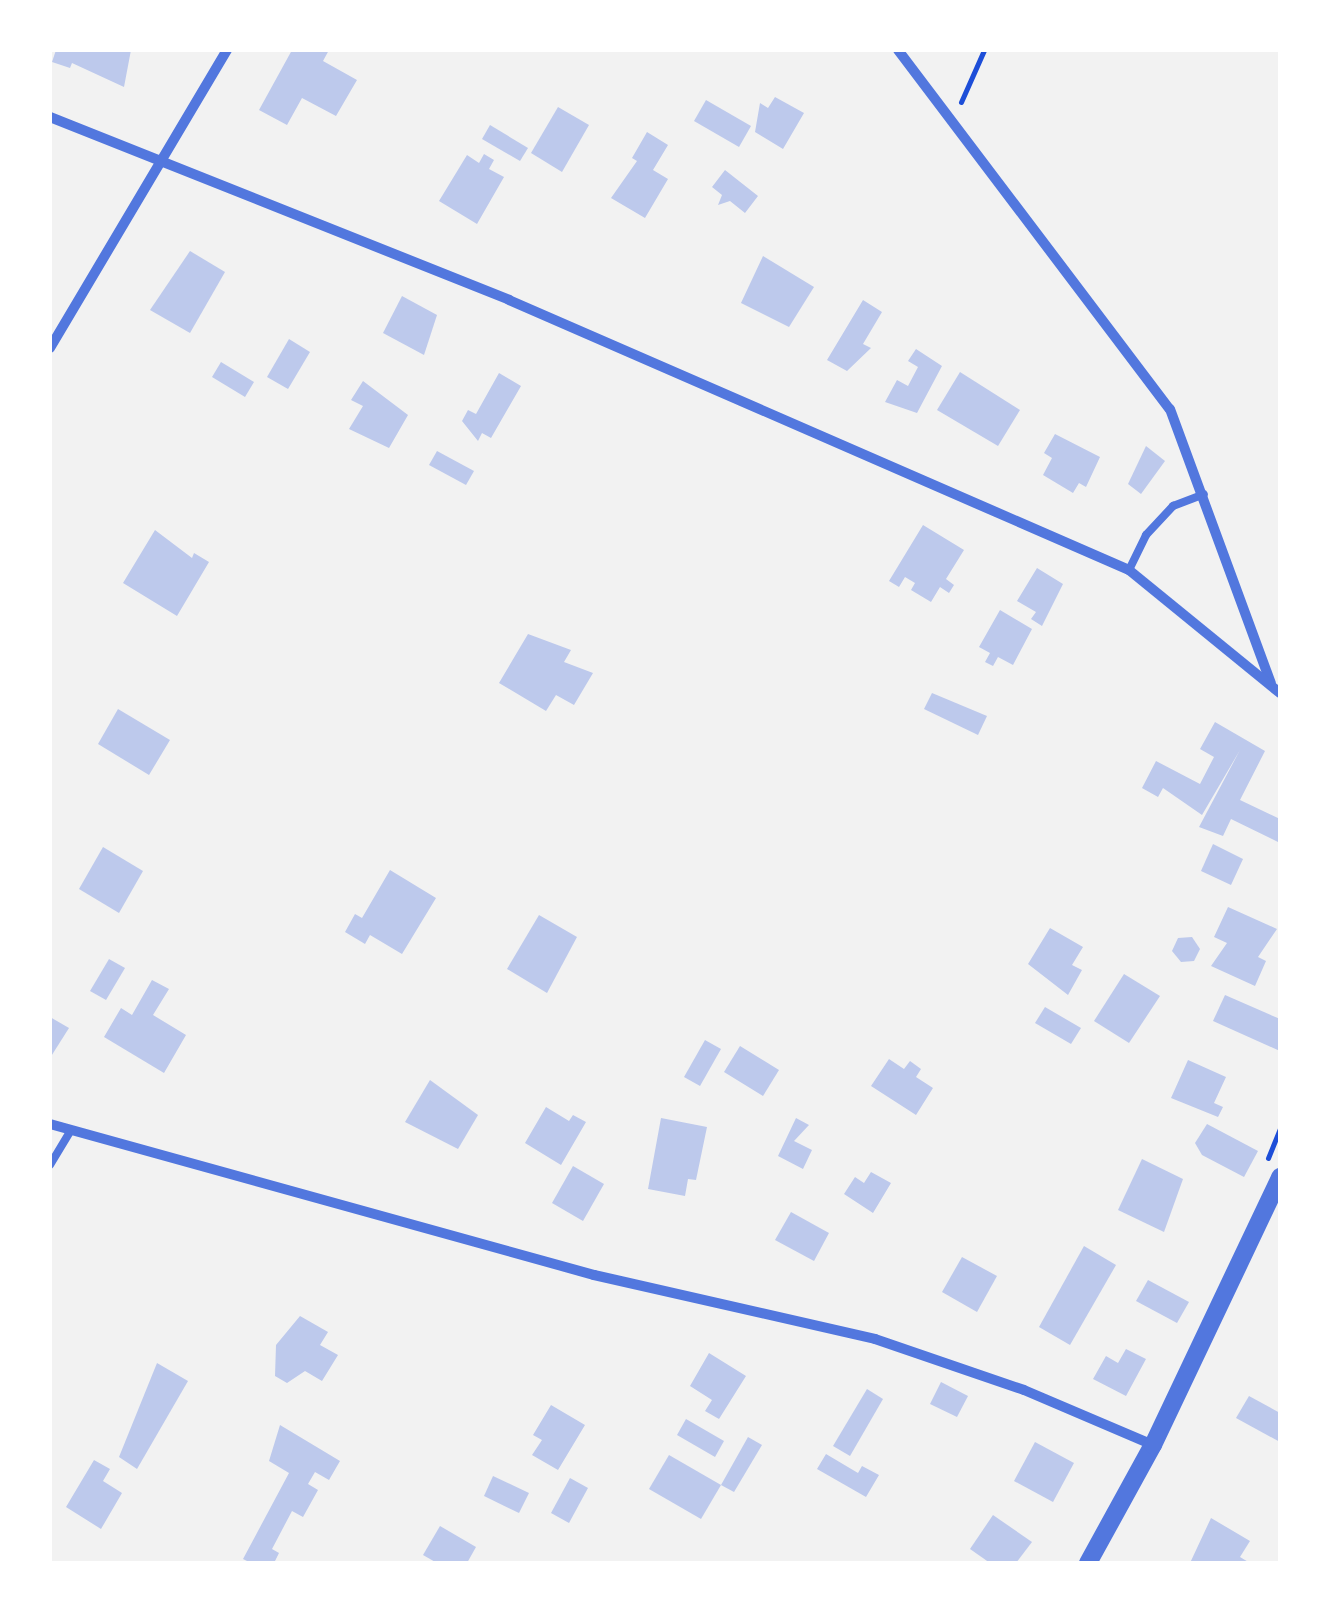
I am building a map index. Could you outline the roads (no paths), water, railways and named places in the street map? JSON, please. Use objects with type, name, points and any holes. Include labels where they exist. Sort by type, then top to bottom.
[{"type":"street","points":[[50,348],[227,50]]},
{"type":"street","points":[[898,50],[1170,409],[1276,688]]},
{"type":"street","points":[[50,117],[509,300],[1129,570],[1276,688]]},
{"type":"street","points":[[50,1124],[575,1270],[875,1339],[1024,1390],[1153,1444]]},
{"type":"street","points":[[1088,1563],[1153,1444],[1271,1174]]},
{"type":"lane","points":[[1129,570],[1146,534],[1173,506],[1204,494]]},
{"type":"lane","points":[[50,1165],[71,1130]]}]
